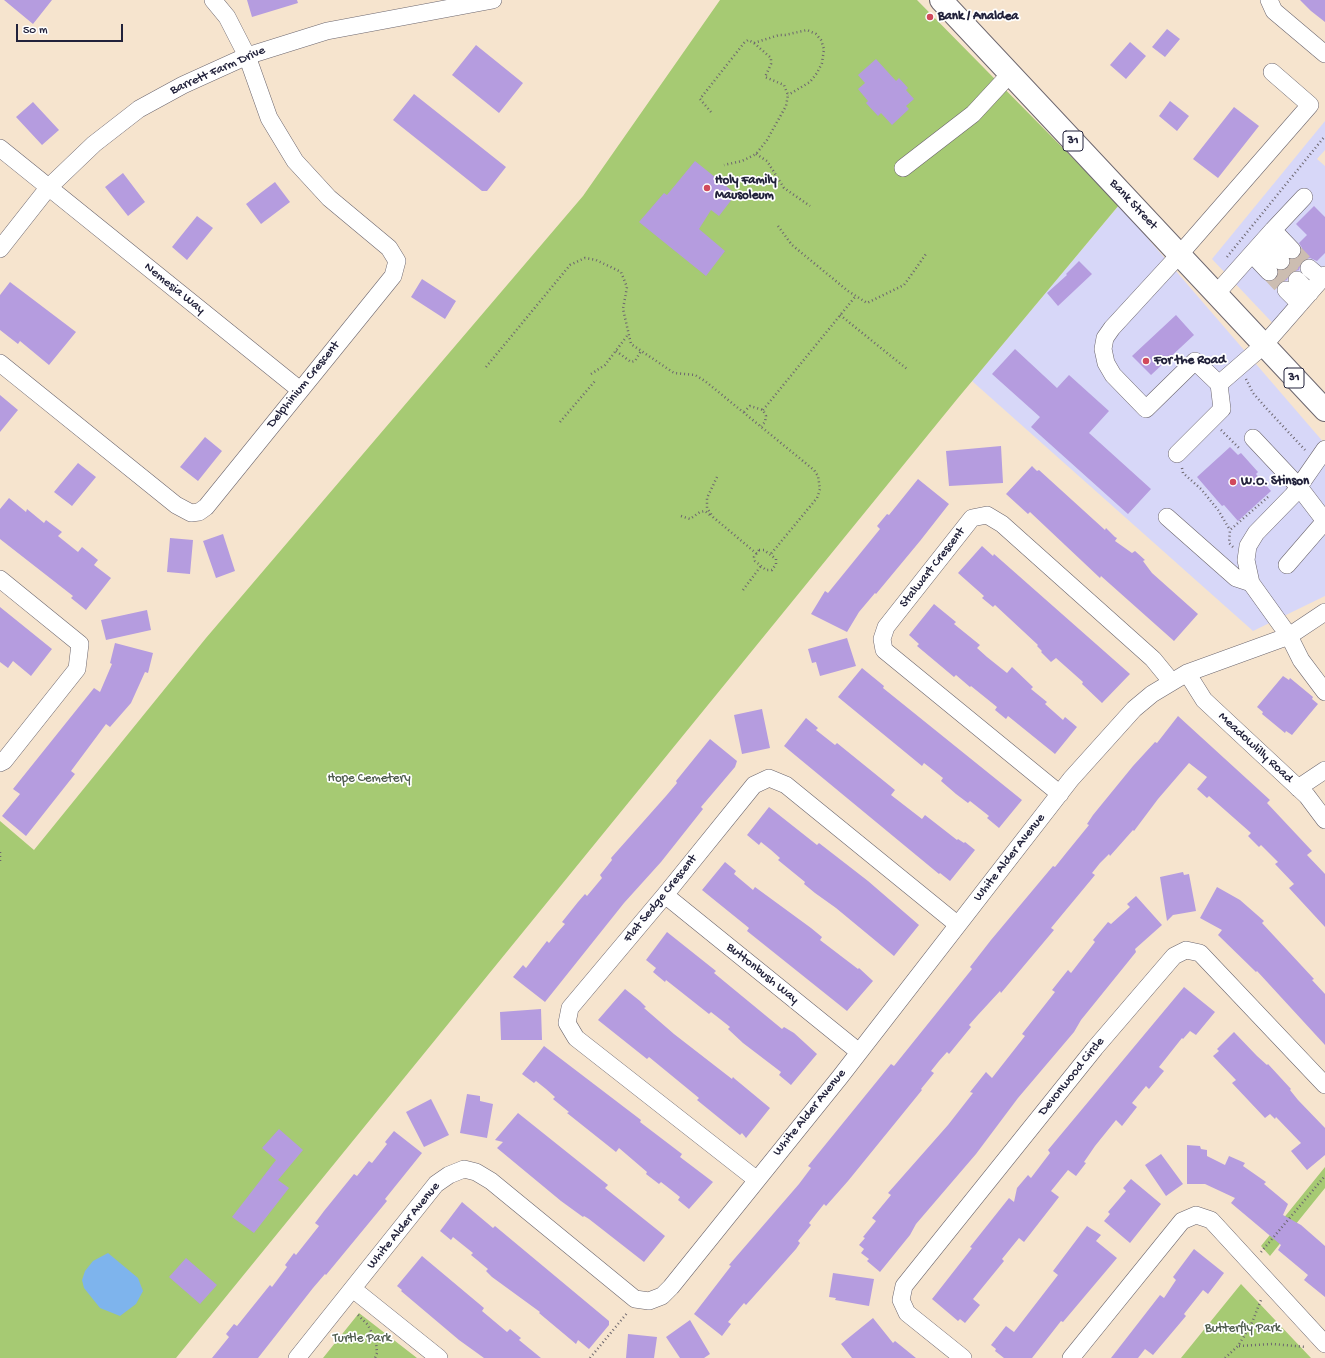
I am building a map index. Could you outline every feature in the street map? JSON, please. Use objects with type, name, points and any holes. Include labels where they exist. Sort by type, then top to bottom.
[{"type":"main road","name":"Bank Street","points":[[941,0],[1325,410]]},
{"type":"street","name":"Delphinium Crescent","points":[[0,363],[176,505],[191,513],[199,512],[206,507],[393,276],[397,261],[389,248],[329,198],[295,161],[268,118],[247,56],[227,17],[212,0]]},
{"type":"street","name":"Barrett Farm Drive","points":[[0,249],[48,188],[94,144],[140,109],[183,85],[247,56],[327,31],[493,0]]},
{"type":"street","points":[[1269,0],[1274,11],[1325,54]]},
{"type":"street","points":[[1177,454],[1222,409],[1218,384],[1195,361],[1146,409],[1113,375],[1106,363],[1103,349],[1105,338],[1112,328],[1180,254],[1310,104],[1272,72]]},
{"type":"street","points":[[903,168],[973,114],[1010,74]]},
{"type":"street","name":"Nemesia Way","points":[[0,148],[300,390]]},
{"type":"street","points":[[1216,294],[1273,230],[1304,198]]},
{"type":"street","points":[[1257,248],[1281,261],[1273,230]]},
{"type":"street","points":[[1218,384],[1264,345],[1305,299],[1308,279]]},
{"type":"street","points":[[1305,299],[1308,279]]},
{"type":"street","points":[[1253,438],[1299,487],[1325,521],[1287,565]]},
{"type":"street","points":[[1321,456],[1299,487],[1256,534],[1248,546],[1246,560],[1251,583],[1289,636],[1301,660],[1325,692]]},
{"type":"street","name":"Stalwart Crescent","points":[[1060,794],[884,650],[882,639],[886,627],[972,518],[987,515],[1002,524],[1153,659],[1171,681]]},
{"type":"street","points":[[1167,517],[1236,578],[1251,583]]},
{"type":"street","points":[[0,579],[80,644],[77,669],[4,761],[0,763]]},
{"type":"street","name":"White Alder Avenue","points":[[297,1358],[436,1184],[449,1175],[464,1169],[476,1172],[491,1181],[636,1299],[649,1301],[662,1296],[671,1287],[859,1052],[1060,794],[1134,709],[1171,681],[1187,673],[1289,636],[1325,612]]},
{"type":"street","name":"Meadowlilly Road","points":[[1187,673],[1204,700],[1298,788],[1325,820]]},
{"type":"street","points":[[1298,788],[1325,770]]},
{"type":"street","name":"Flat Sedge Crescent","points":[[757,1180],[576,1038],[567,1023],[570,1008],[665,895],[754,785],[769,778],[786,785],[958,925]]},
{"type":"street","name":"Buttonbush Way","points":[[665,895],[859,1052]]},
{"type":"street","name":"Devonwood Circle","points":[[960,1357],[907,1313],[901,1300],[904,1286],[1095,1048],[1174,956],[1186,950],[1200,953],[1325,1085]]},
{"type":"street","points":[[1071,1358],[1182,1221],[1196,1215],[1210,1220],[1325,1344]]},
{"type":"street","points":[[353,1289],[439,1358]]},
{"type":"path","points":[[754,43],[779,35],[785,36],[807,30],[816,34],[821,40],[824,50],[822,63],[817,73],[810,82],[788,95]]},
{"type":"path","points":[[711,112],[700,99],[744,43],[748,40],[754,43],[770,58],[771,64],[765,77],[784,86],[788,95],[786,106],[783,114],[767,140],[756,154],[742,161],[724,165]]},
{"type":"path","points":[[1225,258],[1325,136]]},
{"type":"path","points":[[756,154],[767,161],[784,188],[810,206]]},
{"type":"path","points":[[778,226],[792,245],[855,297],[867,303],[904,284],[926,254]]},
{"type":"path","points":[[486,367],[561,274],[578,260],[585,258],[596,260],[621,272],[627,288],[623,310],[631,344],[674,373],[695,375],[700,378],[814,470],[821,483],[816,498],[770,555]]},
{"type":"path","points":[[763,410],[855,297]]},
{"type":"path","points":[[840,315],[907,369]]},
{"type":"path","points":[[591,374],[600,370],[616,352],[628,335]]},
{"type":"path","points":[[616,352],[631,362],[635,361],[641,351]]},
{"type":"path","points":[[1239,367],[1253,393],[1267,409],[1321,456]]},
{"type":"path","points":[[560,422],[594,381]]},
{"type":"path","points":[[744,412],[750,406],[763,410],[766,416],[765,422],[761,426]]},
{"type":"path","points":[[1177,454],[1183,473],[1201,489],[1218,510],[1230,530]]},
{"type":"path","points":[[713,517],[707,508],[707,498],[717,477]]},
{"type":"path","points":[[680,516],[690,519],[700,512],[705,511],[757,554]]},
{"type":"path","points":[[759,550],[764,550],[770,555],[776,559],[776,564],[772,570],[766,570],[755,561],[754,557],[759,550]]},
{"type":"path","points":[[743,590],[761,566]]},
{"type":"path","points":[[0,852],[0,863]]},
{"type":"path","points":[[1250,1264],[1325,1176]]},
{"type":"path","points":[[590,1358],[627,1313],[636,1299]]},
{"type":"path","points":[[1225,1358],[1238,1346],[1250,1325],[1261,1300]]},
{"type":"path","points":[[356,1312],[368,1325],[376,1342],[377,1353],[375,1358]]},
{"type":"path","points":[[1238,1346],[1273,1344],[1306,1347]]},
{"type":"shaded area","points":[[1325,121],[1325,150],[1317,159],[1325,166],[1325,285],[1283,334],[1212,259]]},
{"type":"shaded area","points":[[1119,205],[1325,444],[1325,596],[1253,631],[972,381]]},
{"type":"green space","name":"Hope Cemetery","points":[[720,0],[917,0],[1119,205],[958,398],[176,1358],[0,1358],[0,821],[34,850],[206,638],[583,196]]},
{"type":"green space","points":[[1325,1167],[1325,1188],[1270,1256],[1261,1246]]},
{"type":"green space","name":"Butterfly Park","points":[[1241,1284],[1311,1358],[1181,1358]]},
{"type":"green space","name":"Turtle Park","points":[[359,1313],[417,1358],[323,1358]]},
{"type":"water","points":[[108,1253],[138,1278],[143,1291],[136,1304],[120,1316],[100,1308],[84,1288],[82,1280],[85,1271],[93,1261]]},
{"type":"building","points":[[4,0],[52,0],[33,24]]},
{"type":"building","points":[[247,0],[297,0],[298,3],[252,17]]},
{"type":"building","points":[[1300,0],[1325,0],[1325,22],[1311,11]]},
{"type":"building","points":[[1167,29],[1180,39],[1165,57],[1152,47]]},
{"type":"building","points":[[1130,42],[1146,56],[1126,79],[1110,65]]},
{"type":"building","points":[[476,45],[523,83],[499,113],[452,75]]},
{"type":"building","points":[[876,59],[896,81],[899,78],[908,88],[906,90],[914,99],[906,106],[909,109],[892,125],[881,113],[878,116],[866,103],[868,101],[858,89],[865,83],[858,75]]},
{"type":"building","points":[[414,94],[506,167],[487,191],[482,191],[393,120]]},
{"type":"building","points":[[1170,101],[1189,116],[1177,131],[1159,116]]},
{"type":"building","points":[[33,102],[59,130],[42,145],[16,117]]},
{"type":"building","points":[[1234,107],[1259,126],[1218,178],[1193,159]]},
{"type":"building","points":[[695,161],[736,194],[719,216],[711,210],[699,229],[725,251],[706,276],[639,222],[664,193],[667,195]]},
{"type":"building","points":[[123,173],[145,202],[128,216],[105,187]]},
{"type":"building","points":[[275,182],[290,202],[261,224],[246,204]]},
{"type":"building","points":[[1314,206],[1325,217],[1325,253],[1317,261],[1310,258],[1302,261],[1299,270],[1290,273],[1287,280],[1279,283],[1276,287],[1271,282],[1276,279],[1279,271],[1288,268],[1291,260],[1299,257],[1302,248],[1299,243],[1307,235],[1296,224]]},
{"type":"building","points":[[197,216],[213,228],[187,260],[172,247]]},
{"type":"building","points":[[1079,261],[1092,274],[1058,306],[1047,293],[1067,275],[1066,274]]},
{"type":"building","points":[[422,279],[456,301],[445,319],[411,297]]},
{"type":"building","points":[[10,282],[76,332],[49,365],[20,341],[18,344],[0,330],[0,295]]},
{"type":"building","points":[[1176,315],[1194,335],[1151,375],[1132,356]]},
{"type":"building","points":[[1015,349],[1057,388],[1069,375],[1109,411],[1089,433],[1151,489],[1128,514],[1031,427],[1040,417],[992,374]]},
{"type":"building","points":[[0,395],[18,410],[0,432]]},
{"type":"building","points":[[205,437],[222,451],[198,481],[180,467]]},
{"type":"building","points":[[1001,446],[1003,483],[949,486],[946,451]]},
{"type":"building","name":"W.O. Stinson","points":[[1230,447],[1238,455],[1241,453],[1258,472],[1256,474],[1271,491],[1238,521],[1224,505],[1222,506],[1197,477]]},
{"type":"building","points":[[78,463],[96,477],[72,506],[54,492]]},
{"type":"building","points":[[1032,466],[1037,471],[1039,470],[1105,530],[1106,528],[1117,538],[1115,541],[1132,553],[1135,551],[1145,560],[1143,561],[1152,573],[1198,614],[1174,641],[1101,576],[1100,578],[1030,512],[1028,514],[1006,494]]},
{"type":"building","points":[[918,479],[949,504],[920,541],[859,612],[847,632],[811,614],[825,591],[828,593],[880,529],[877,526],[887,514],[889,515]]},
{"type":"building","points":[[9,498],[26,512],[27,509],[44,523],[46,520],[62,532],[58,536],[78,552],[82,547],[98,560],[94,565],[111,578],[86,610],[71,598],[73,596],[0,539],[0,509]]},
{"type":"building","points":[[223,534],[235,571],[216,578],[203,541]]},
{"type":"building","points":[[170,538],[193,540],[190,574],[167,572]]},
{"type":"building","points":[[982,546],[993,556],[994,554],[1130,674],[1102,703],[1082,684],[1083,682],[1056,658],[1051,662],[1041,652],[1042,651],[1037,646],[1038,645],[995,605],[993,607],[982,598],[984,596],[958,573]]},
{"type":"building","points":[[934,604],[956,622],[954,624],[980,645],[977,648],[987,657],[1007,673],[1012,667],[1033,687],[1031,689],[1047,702],[1045,704],[1063,720],[1065,717],[1077,727],[1055,754],[1008,716],[1006,719],[995,710],[997,707],[956,675],[954,677],[917,646],[919,644],[909,635]]},
{"type":"building","points":[[0,607],[52,649],[31,676],[13,661],[8,668],[0,662]]},
{"type":"building","points":[[147,610],[151,630],[106,640],[101,620]]},
{"type":"building","points":[[847,638],[856,666],[820,676],[816,662],[812,663],[808,649]]},
{"type":"building","points":[[115,643],[153,653],[148,673],[145,672],[131,703],[110,727],[106,724],[71,771],[75,774],[26,836],[2,816],[20,794],[13,789],[94,688],[100,692],[112,664],[110,663]]},
{"type":"building","points":[[862,668],[884,686],[883,688],[1022,800],[999,828],[987,818],[989,816],[970,801],[968,803],[941,781],[943,778],[924,763],[922,766],[838,697]]},
{"type":"building","points":[[1283,676],[1289,680],[1290,678],[1313,697],[1312,699],[1318,704],[1292,735],[1286,731],[1285,733],[1262,714],[1263,712],[1257,707]]},
{"type":"building","points":[[762,709],[770,748],[742,754],[734,715]]},
{"type":"building","points":[[1178,716],[1270,800],[1267,803],[1312,851],[1307,855],[1325,874],[1325,927],[1289,888],[1294,884],[1275,864],[1278,862],[1261,845],[1259,847],[1248,836],[1251,833],[1209,796],[1207,798],[1197,789],[1207,777],[1189,763],[1158,799],[1134,831],[1133,830],[1110,856],[1109,854],[1100,863],[1092,873],[1095,875],[1051,928],[1054,930],[1001,993],[1000,991],[969,1025],[971,1027],[949,1054],[947,1052],[939,1061],[931,1071],[934,1073],[921,1089],[922,1090],[848,1181],[826,1206],[824,1204],[816,1214],[809,1223],[811,1225],[798,1241],[800,1243],[796,1249],[746,1305],[744,1303],[728,1322],[731,1324],[722,1336],[694,1314],[731,1266],[729,1265],[799,1184],[811,1168],[808,1166],[891,1064],[894,1066],[972,969],[970,967],[991,940],[1053,866],[1055,867],[1089,825],[1087,824],[1093,815],[1133,766],[1155,742],[1157,743]]},
{"type":"building","points":[[806,718],[818,728],[816,730],[835,745],[837,743],[895,790],[891,795],[922,819],[925,815],[957,840],[958,839],[964,843],[965,842],[975,850],[950,881],[940,873],[939,874],[784,746]]},
{"type":"building","points":[[710,739],[737,761],[735,767],[701,807],[703,809],[661,862],[624,903],[545,1002],[513,977],[523,965],[526,968],[547,941],[549,943],[565,924],[562,922],[578,902],[585,894],[587,896],[602,878],[600,875],[612,860],[611,858],[677,783],[676,781]]},
{"type":"building","points":[[769,807],[817,845],[819,843],[868,881],[919,925],[894,956],[836,908],[804,884],[805,882],[778,860],[780,858],[771,850],[761,842],[759,845],[747,835]]},
{"type":"building","points":[[725,862],[736,871],[734,874],[753,890],[755,887],[811,928],[822,937],[820,940],[858,969],[859,968],[873,981],[847,1011],[747,931],[749,928],[702,890]]},
{"type":"building","points":[[1183,872],[1184,875],[1189,874],[1196,911],[1173,915],[1167,921],[1160,877]]},
{"type":"building","points":[[1217,887],[1240,900],[1264,921],[1262,923],[1314,979],[1312,980],[1325,994],[1325,1045],[1257,971],[1256,972],[1218,935],[1222,930],[1200,918]]},
{"type":"building","points":[[1136,896],[1162,925],[1135,949],[1136,952],[1081,1020],[1074,1032],[1018,1098],[976,1154],[916,1224],[910,1235],[880,1272],[867,1261],[869,1259],[861,1253],[864,1249],[859,1245],[865,1238],[863,1237],[876,1221],[872,1218],[891,1195],[888,1193],[948,1125],[973,1093],[970,1092],[986,1072],[992,1078],[1025,1036],[1022,1034],[1055,992],[1052,990],[1068,970],[1071,973],[1095,942],[1093,940],[1108,922],[1111,924],[1130,907],[1127,904]]},
{"type":"building","points":[[667,932],[716,971],[714,973],[782,1029],[784,1027],[794,1033],[817,1054],[791,1085],[779,1075],[781,1072],[743,1043],[728,1029],[730,1027],[711,1012],[709,1014],[666,980],[665,982],[653,972],[656,968],[646,960]]},
{"type":"building","points":[[1184,987],[1215,1012],[1196,1035],[1190,1031],[1183,1039],[1182,1038],[1159,1067],[1164,1071],[1149,1089],[1146,1086],[1132,1103],[1137,1107],[1122,1126],[1116,1120],[1095,1146],[1084,1162],[1086,1163],[1076,1176],[1068,1170],[1051,1191],[1059,1197],[1024,1242],[1019,1238],[1002,1259],[1004,1261],[973,1299],[980,1305],[965,1323],[960,1319],[958,1321],[932,1299],[972,1248],[970,1247],[1009,1198],[1014,1202],[1017,1188],[1028,1175],[1031,1178],[1050,1153],[1048,1150]]},
{"type":"building","points":[[625,989],[640,1001],[646,1007],[644,1008],[674,1034],[732,1079],[733,1077],[770,1108],[746,1138],[742,1133],[740,1135],[697,1100],[699,1098],[649,1057],[647,1059],[598,1020]]},
{"type":"building","points":[[541,1009],[542,1040],[501,1040],[500,1012]]},
{"type":"building","points":[[1234,1032],[1257,1056],[1267,1065],[1268,1064],[1291,1089],[1290,1090],[1298,1100],[1325,1128],[1325,1155],[1307,1170],[1291,1151],[1301,1143],[1276,1117],[1275,1119],[1270,1114],[1265,1118],[1232,1083],[1236,1080],[1213,1056],[1219,1051],[1217,1049]]},
{"type":"building","points":[[544,1046],[641,1120],[640,1122],[682,1154],[680,1157],[713,1182],[689,1209],[678,1200],[680,1197],[661,1182],[659,1184],[646,1174],[647,1172],[619,1148],[616,1152],[567,1113],[569,1112],[553,1099],[555,1097],[546,1089],[536,1081],[534,1083],[522,1074]]},
{"type":"building","points":[[467,1094],[480,1096],[480,1101],[493,1104],[487,1138],[460,1133]]},
{"type":"building","points":[[431,1099],[449,1135],[424,1147],[406,1112]]},
{"type":"building","points":[[518,1113],[608,1185],[605,1188],[665,1236],[644,1262],[589,1219],[584,1216],[583,1217],[561,1201],[497,1148],[503,1142],[495,1140]]},
{"type":"building","points":[[279,1129],[303,1150],[278,1180],[289,1188],[254,1233],[232,1217],[276,1160],[262,1148]]},
{"type":"building","points":[[394,1131],[422,1153],[385,1199],[387,1201],[326,1275],[325,1274],[313,1288],[258,1358],[212,1358],[229,1337],[226,1334],[234,1324],[237,1326],[270,1285],[272,1287],[287,1267],[285,1265],[294,1253],[296,1255],[319,1226],[315,1223],[324,1211],[354,1174],[357,1176],[369,1161],[372,1163],[387,1144],[385,1142]]},
{"type":"building","points":[[1187,1145],[1200,1146],[1201,1149],[1207,1150],[1207,1156],[1225,1165],[1229,1156],[1245,1163],[1243,1166],[1266,1182],[1264,1184],[1288,1204],[1283,1215],[1301,1225],[1325,1246],[1325,1297],[1304,1280],[1308,1275],[1278,1250],[1281,1245],[1231,1203],[1235,1198],[1205,1184],[1187,1184]]},
{"type":"building","points":[[1161,1154],[1183,1184],[1166,1196],[1145,1165]]},
{"type":"building","points":[[1131,1179],[1161,1204],[1130,1243],[1104,1221],[1110,1214],[1108,1212],[1126,1191],[1123,1188]]},
{"type":"building","points":[[462,1202],[493,1228],[495,1226],[609,1321],[609,1325],[589,1349],[578,1340],[576,1344],[539,1313],[540,1312],[492,1277],[486,1271],[488,1269],[471,1255],[473,1253],[453,1237],[451,1240],[440,1231]]},
{"type":"building","points":[[1087,1226],[1101,1235],[1096,1241],[1117,1258],[1063,1322],[1061,1321],[1032,1358],[1004,1358],[995,1351],[996,1349],[991,1345],[1006,1326],[1014,1332],[1058,1275],[1053,1271]]},
{"type":"building","points":[[1194,1249],[1224,1273],[1208,1294],[1203,1290],[1184,1314],[1186,1316],[1153,1355],[1145,1349],[1138,1358],[1111,1358],[1160,1295],[1164,1298],[1176,1280],[1173,1277]]},
{"type":"building","points":[[422,1256],[484,1308],[482,1311],[507,1332],[510,1329],[521,1338],[519,1340],[541,1358],[484,1358],[459,1340],[401,1291],[402,1290],[397,1286]]},
{"type":"building","points":[[186,1258],[217,1285],[200,1304],[169,1277]]},
{"type":"building","points":[[833,1273],[874,1279],[869,1306],[835,1300],[836,1298],[829,1297]]},
{"type":"building","points":[[873,1318],[893,1343],[895,1341],[916,1358],[852,1358],[841,1344]]},
{"type":"building","points":[[690,1320],[710,1354],[704,1358],[680,1358],[666,1337]]},
{"type":"building","points":[[628,1334],[657,1337],[654,1358],[626,1358]]},
{"type":"tunnel","points":[[1292,250],[1309,268]]},
{"type":"tunnel","points":[[1281,261],[1297,280]]},
{"type":"tunnel","points":[[1269,272],[1286,290]]},
{"type":"place","name":"Bank / Analdea","points":[[930,17]]},
{"type":"place","name":"Holy Family Mausoleum","points":[[707,188]]},
{"type":"place","name":"For the Road","points":[[1146,361]]},
{"type":"place","name":"W.O. Stinson","points":[[1233,482]]}]
